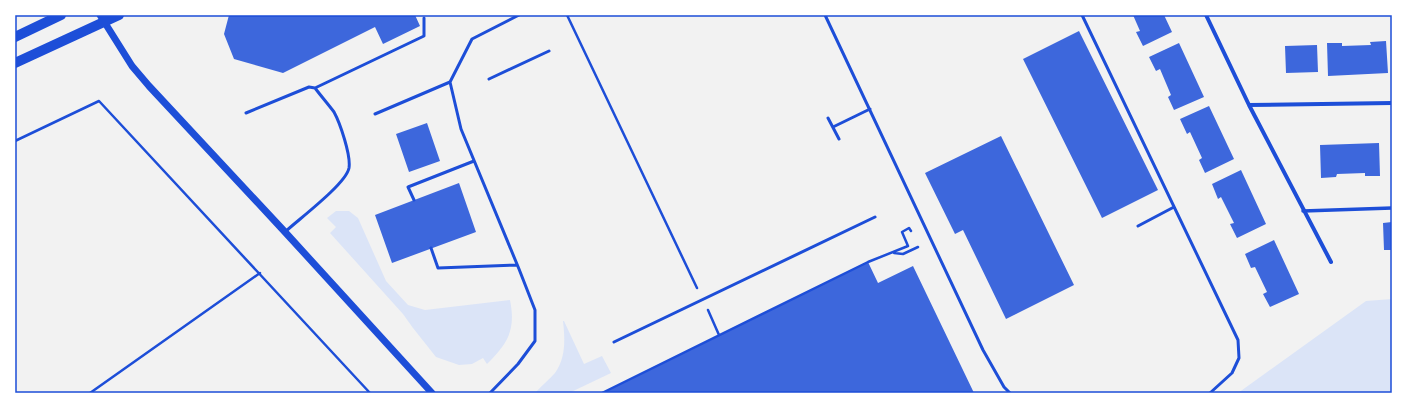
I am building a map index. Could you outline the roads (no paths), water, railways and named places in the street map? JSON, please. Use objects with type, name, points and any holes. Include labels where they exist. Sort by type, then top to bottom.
[{"type":"main road","points":[[15,37],[61,15]]},
{"type":"main road","points":[[15,63],[102,19],[119,15]]},
{"type":"street","points":[[1206,15],[1249,105],[1330,262]]},
{"type":"street","points":[[102,19],[132,66],[149,86],[432,393]]},
{"type":"street","points":[[1249,105],[1392,103]]},
{"type":"street","points":[[1303,211],[1392,208]]},
{"type":"lane","points":[[375,114],[450,82],[472,39],[519,15]]},
{"type":"lane","points":[[825,15],[983,350],[1004,387],[1010,393]]},
{"type":"lane","points":[[1082,15],[1238,340],[1239,358],[1232,373],[1210,393]]},
{"type":"lane","points":[[246,113],[310,87],[315,88],[424,36],[424,18]]},
{"type":"lane","points":[[489,79],[549,51]]},
{"type":"lane","points":[[450,82],[461,129],[518,265],[535,310],[535,341],[518,364],[490,393]]},
{"type":"lane","points":[[285,232],[344,179],[349,168],[348,150],[334,113],[315,88]]},
{"type":"lane","points":[[833,127],[870,109]]},
{"type":"lane","points":[[828,118],[839,140]]},
{"type":"lane","points":[[414,200],[408,187],[474,161]]},
{"type":"lane","points":[[1138,226],[1174,207]]},
{"type":"lane","points":[[614,342],[875,217]]},
{"type":"lane","points":[[431,248],[438,268],[518,265]]}]
